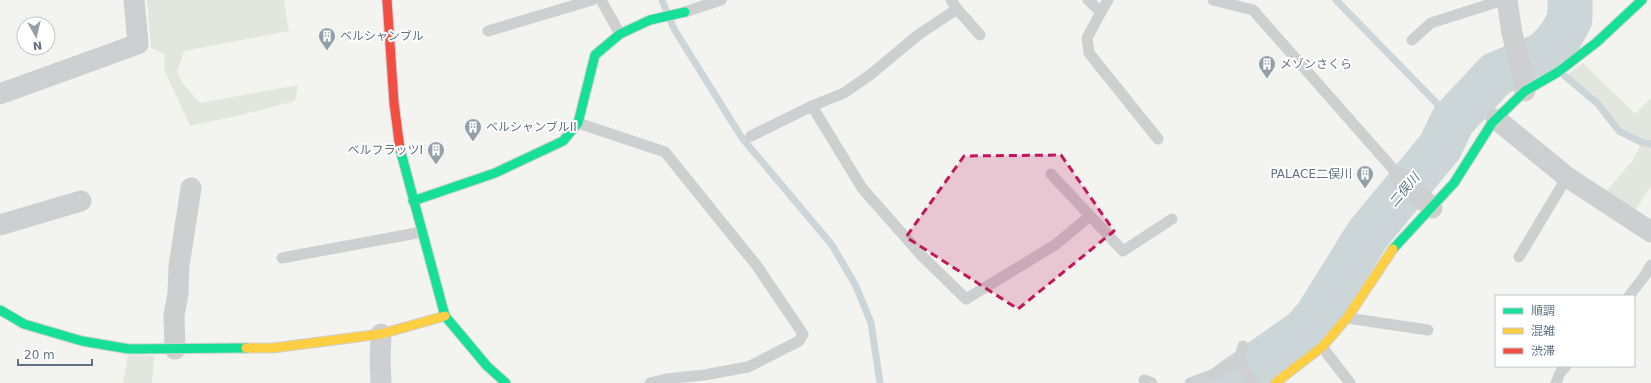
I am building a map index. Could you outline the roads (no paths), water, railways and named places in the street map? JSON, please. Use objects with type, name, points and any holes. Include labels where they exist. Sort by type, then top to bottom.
[{"type":"street","points":[[0,94],[138,44],[134,0]]},
{"type":"street","points":[[387,0],[394,103],[399,147],[445,316],[487,366],[506,383]]},
{"type":"street","points":[[1507,0],[1515,49],[1524,86]]},
{"type":"street","points":[[1275,383],[1322,347],[1347,318],[1394,248],[1454,183],[1492,123],[1524,86],[1558,72],[1597,42],[1642,0]]},
{"type":"street","points":[[413,201],[495,173],[563,140],[578,123],[595,55],[620,34],[650,20],[685,12]]},
{"type":"street","points":[[1496,119],[1568,177],[1651,232]]},
{"type":"street","points":[[1400,178],[1432,208]]},
{"type":"street","points":[[175,349],[174,315],[178,294],[179,266],[191,188]]},
{"type":"street","points":[[0,225],[81,201]]},
{"type":"street","points":[[0,310],[24,324],[82,341],[129,349],[273,348],[381,334],[445,316]]},
{"type":"street","points":[[381,334],[381,383]]},
{"type":"lane","points":[[488,31],[592,0]]},
{"type":"lane","points":[[601,0],[620,34]]},
{"type":"lane","points":[[685,12],[721,0]]},
{"type":"lane","points":[[1088,0],[1101,12]]},
{"type":"lane","points":[[1108,0],[1087,38],[1089,52],[1158,138]]},
{"type":"lane","points":[[1213,0],[1253,10],[1400,178]]},
{"type":"lane","points":[[1412,40],[1431,23],[1503,0]]},
{"type":"lane","points":[[751,136],[812,106],[844,93],[870,75],[954,4],[980,35]]},
{"type":"lane","points":[[812,106],[862,188],[921,255],[966,299],[1055,245],[1090,216]]},
{"type":"lane","points":[[578,123],[665,152],[757,266],[803,334],[799,341],[748,367],[704,375],[666,379],[650,383]]},
{"type":"lane","points":[[1051,174],[1123,252],[1172,219]]},
{"type":"lane","points":[[1519,257],[1568,177]]},
{"type":"lane","points":[[282,258],[422,232]]},
{"type":"lane","points":[[1630,295],[1651,265]]},
{"type":"lane","points":[[1347,318],[1428,330]]},
{"type":"lane","points":[[1242,346],[1241,364],[1253,383]]},
{"type":"lane","points":[[1322,347],[1350,383]]},
{"type":"lane","points":[[1190,383],[1241,364]]},
{"type":"lane","points":[[1556,383],[1560,373],[1565,367]]},
{"type":"waterway","points":[[662,0],[674,29],[742,138],[832,245],[856,286],[871,323],[880,383]]},
{"type":"waterway","points":[[1336,0],[1453,120]]},
{"type":"waterway","name":"二俣川","points":[[1230,383],[1304,331],[1317,316],[1368,234],[1440,147],[1453,120],[1496,74],[1545,54],[1560,37],[1570,19],[1570,0]]},
{"type":"waterway","points":[[1545,54],[1553,65]]},
{"type":"waterway","points":[[1565,76],[1598,104],[1619,131],[1641,142],[1651,144]]},
{"type":"place","name":"ベルシャンブル","points":[[327,51]]},
{"type":"place","name":"メゾンさくら","points":[[1267,79]]},
{"type":"place","name":"ベルシャンブルII","points":[[473,142]]},
{"type":"place","name":"ベルフラッツI","points":[[436,165]]},
{"type":"place","name":"PALACE二俣川","points":[[1365,189]]}]
